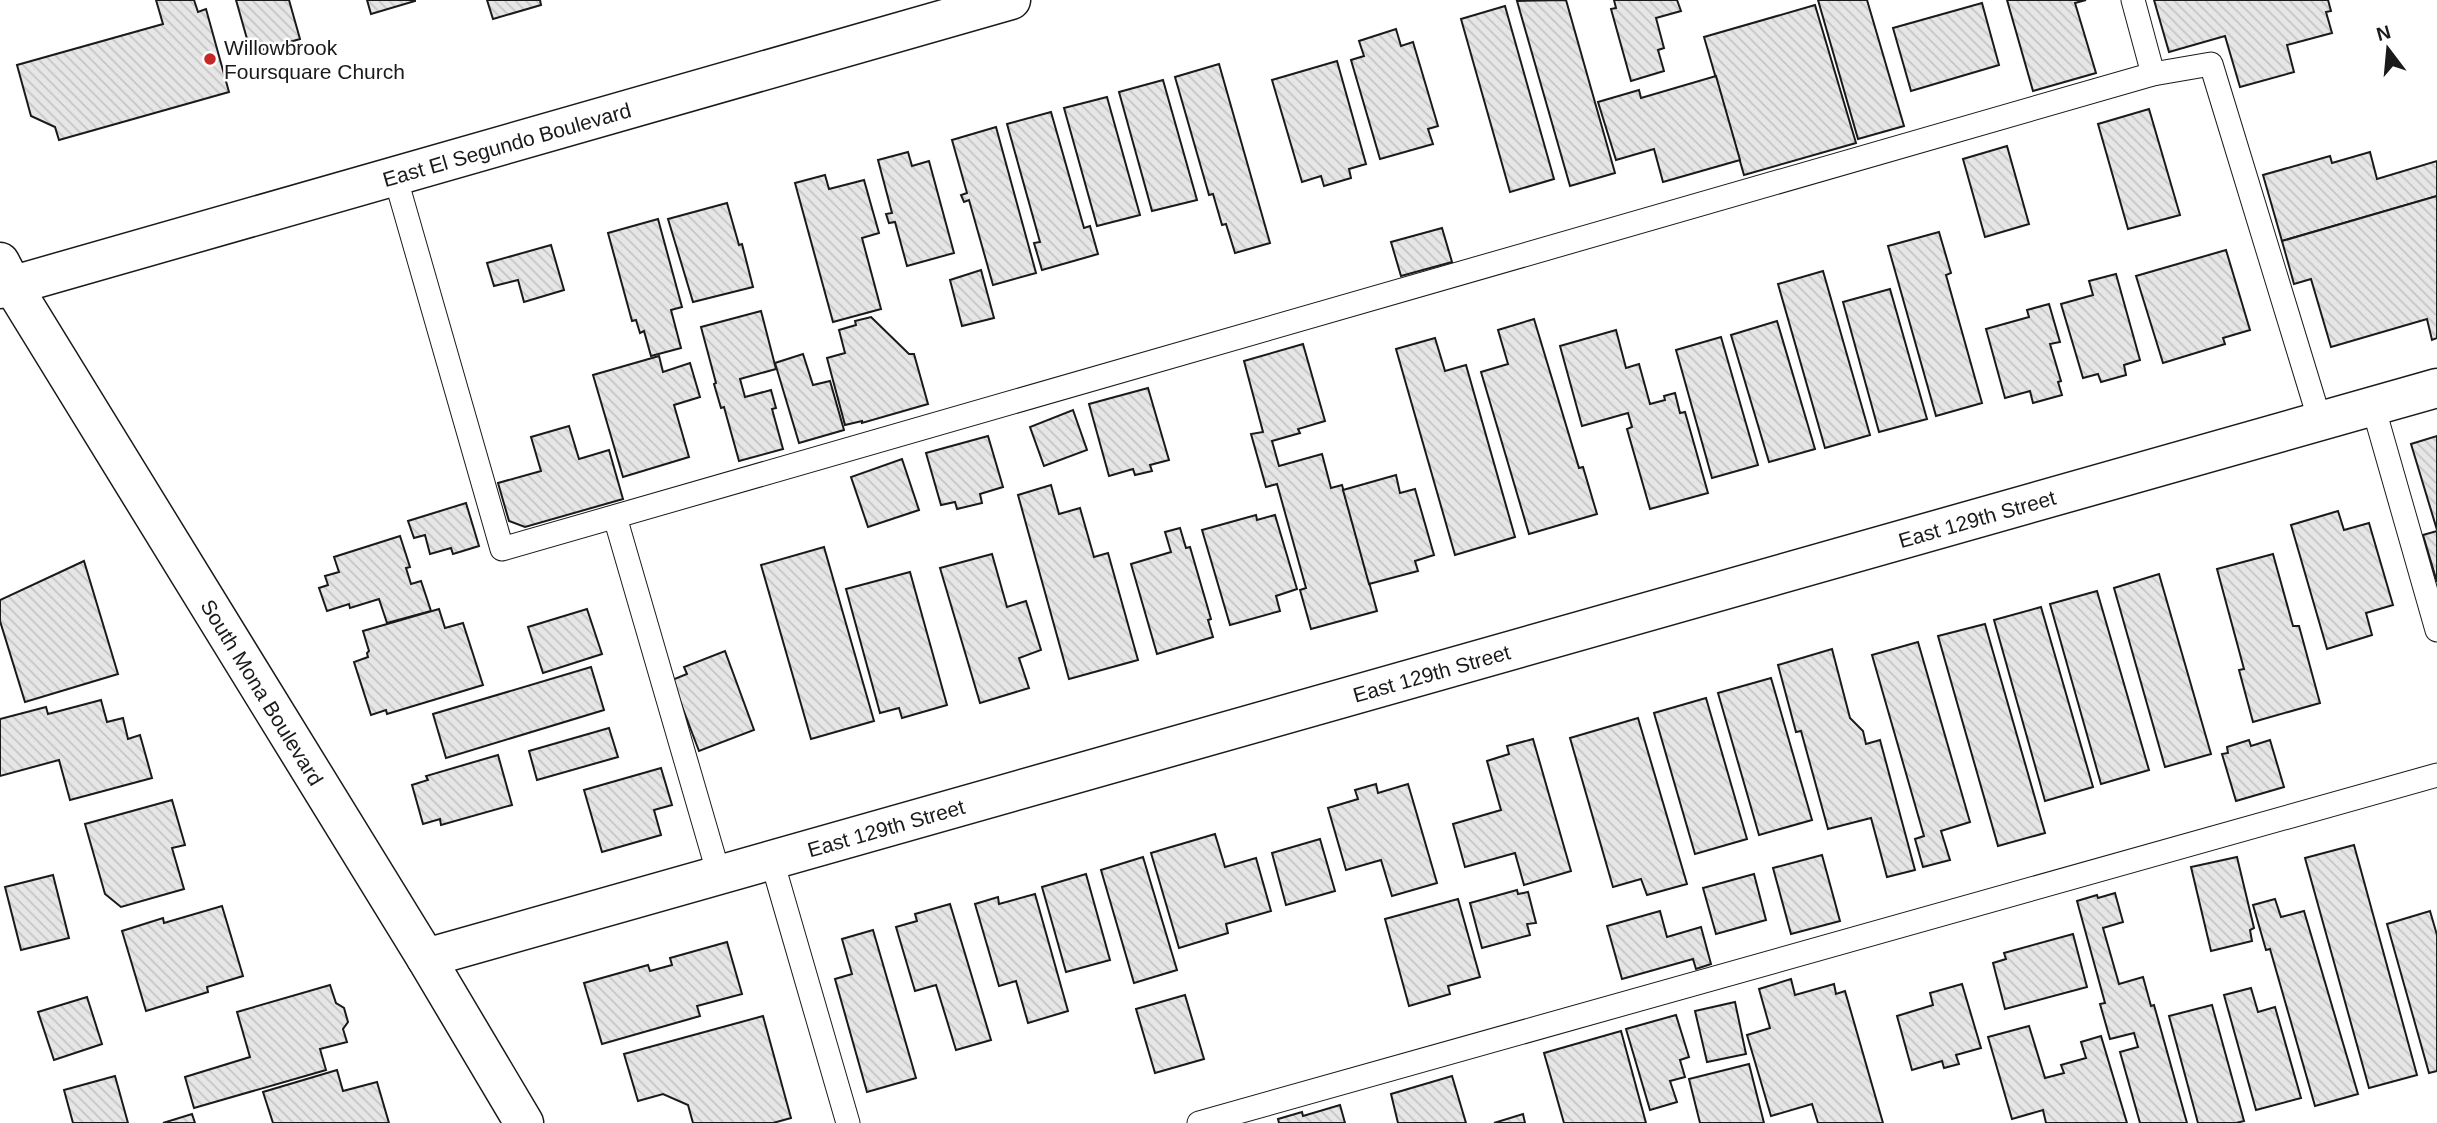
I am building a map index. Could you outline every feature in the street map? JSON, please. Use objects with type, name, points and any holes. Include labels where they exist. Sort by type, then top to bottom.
[{"type":"street","name":"East El Segundo Boulevard","points":[[4,279],[395,176],[1012,0]]},
{"type":"street","name":"South Mona Boulevard","points":[[4,279],[426,958],[524,1123]]},
{"type":"street","name":"East 129th Street","points":[[426,958],[2437,388]]},
{"type":"lane","points":[[2133,0],[2153,74]]},
{"type":"lane","points":[[395,176],[502,550],[2153,74],[2211,64],[2320,421]]},
{"type":"lane","points":[[2373,406],[2437,630]]},
{"type":"lane","points":[[615,517],[719,875]]},
{"type":"lane","points":[[1199,1123],[2437,775]]},
{"type":"lane","points":[[772,860],[848,1123]]},
{"type":"building","points":[[156,0],[194,0],[198,12],[206,9],[229,92],[59,140],[55,127],[31,116],[17,65],[163,24]]},
{"type":"building","points":[[236,0],[289,0],[300,39],[251,53]]},
{"type":"building","points":[[367,0],[415,0],[415,1],[371,14]]},
{"type":"building","points":[[487,0],[540,0],[541,5],[493,19]]},
{"type":"building","points":[[1566,0],[1615,173],[1570,186],[1517,1]]},
{"type":"building","points":[[1614,0],[1677,0],[1681,11],[1656,18],[1664,48],[1658,50],[1664,71],[1631,81],[1611,9],[1616,8]]},
{"type":"building","points":[[1818,0],[1867,0],[1904,126],[1858,139]]},
{"type":"building","points":[[2007,0],[2086,0],[2075,3],[2096,73],[2033,91]]},
{"type":"building","points":[[2154,0],[2328,0],[2331,11],[2326,12],[2332,33],[2287,45],[2294,72],[2240,87],[2225,36],[2169,52]]},
{"type":"building","points":[[1982,3],[1999,65],[1911,91],[1893,28]]},
{"type":"building","points":[[1815,5],[1856,143],[1744,175],[1704,37]]},
{"type":"building","points":[[1505,6],[1554,179],[1510,192],[1461,19]]},
{"type":"building","points":[[1396,29],[1401,46],[1413,42],[1438,126],[1428,129],[1433,144],[1380,159],[1351,60],[1364,56],[1359,41]]},
{"type":"building","points":[[1337,61],[1366,164],[1349,169],[1351,178],[1324,186],[1321,176],[1302,182],[1272,80]]},
{"type":"building","points":[[1219,64],[1270,243],[1235,253],[1226,224],[1222,225],[1213,194],[1209,195],[1175,77]]},
{"type":"building","points":[[1716,76],[1740,160],[1663,182],[1654,149],[1616,160],[1598,102],[1639,90],[1641,98]]},
{"type":"building","points":[[1163,80],[1197,200],[1152,211],[1119,92]]},
{"type":"building","points":[[1107,97],[1140,215],[1097,226],[1064,108]]},
{"type":"building","points":[[2149,109],[2180,215],[2128,229],[2098,124]]},
{"type":"building","points":[[1051,112],[1084,228],[1090,226],[1098,254],[1042,270],[1034,243],[1040,242],[1007,124]]},
{"type":"building","points":[[996,127],[1036,273],[993,285],[969,200],[964,202],[961,195],[967,193],[952,140]]},
{"type":"building","points":[[2007,146],[2029,224],[1985,237],[1963,159]]},
{"type":"building","points":[[908,152],[912,166],[929,161],[954,253],[907,266],[895,222],[889,223],[886,214],[892,213],[878,160]]},
{"type":"building","points":[[2370,152],[2377,179],[2437,161],[2437,196],[2282,241],[2263,175],[2330,156],[2332,163]]},
{"type":"building","points":[[825,175],[829,189],[864,180],[879,233],[862,238],[881,309],[833,322],[795,183]]},
{"type":"building","points":[[2437,196],[2437,338],[2432,340],[2427,319],[2331,347],[2311,279],[2294,284],[2282,241]]},
{"type":"building","points":[[727,203],[739,245],[742,244],[753,287],[693,302],[668,219]]},
{"type":"building","points":[[658,219],[682,307],[671,310],[681,348],[651,356],[644,331],[640,333],[636,320],[632,321],[608,233]]},
{"type":"building","points":[[1442,228],[1452,262],[1401,276],[1391,242]]},
{"type":"building","points":[[1939,232],[1951,273],[1946,275],[1982,403],[1936,416],[1888,246]]},
{"type":"building","points":[[551,245],[564,290],[524,302],[518,280],[494,286],[487,263]]},
{"type":"building","points":[[2226,250],[2250,330],[2223,338],[2225,344],[2163,363],[2136,276]]},
{"type":"building","points":[[981,270],[994,318],[962,326],[950,280]]},
{"type":"building","points":[[1823,271],[1870,435],[1825,448],[1778,284]]},
{"type":"building","points":[[2116,274],[2140,360],[2124,365],[2126,375],[2101,382],[2098,374],[2083,378],[2061,304],[2093,295],[2089,281]]},
{"type":"building","points":[[1890,289],[1927,419],[1879,432],[1843,302]]},
{"type":"building","points":[[2049,304],[2060,342],[2050,344],[2061,381],[2058,382],[2062,395],[2033,403],[2030,391],[2005,398],[1986,329],[2029,317],[2027,310]]},
{"type":"building","points":[[761,311],[776,369],[740,379],[745,397],[771,390],[776,408],[772,409],[783,449],[739,461],[724,407],[721,408],[714,384],[716,383],[701,327]]},
{"type":"building","points":[[871,317],[909,354],[914,354],[928,404],[862,423],[845,425],[827,358],[845,353],[839,330],[856,325],[855,321]]},
{"type":"building","points":[[1534,319],[1579,468],[1583,467],[1597,514],[1529,534],[1481,372],[1508,364],[1498,330]]},
{"type":"building","points":[[1777,321],[1815,449],[1769,462],[1731,335]]},
{"type":"building","points":[[1616,330],[1626,368],[1639,364],[1650,404],[1665,400],[1664,396],[1675,393],[1680,413],[1685,412],[1708,493],[1650,509],[1627,429],[1632,427],[1628,413],[1582,426],[1560,346]]},
{"type":"building","points":[[1721,337],[1758,465],[1712,478],[1676,350]]},
{"type":"building","points":[[1435,338],[1445,371],[1466,365],[1515,537],[1455,555],[1396,349]]},
{"type":"building","points":[[1303,344],[1325,421],[1298,429],[1300,433],[1272,441],[1279,466],[1322,454],[1331,488],[1342,485],[1377,611],[1311,629],[1300,590],[1306,588],[1277,484],[1266,487],[1251,434],[1263,432],[1244,361]]},
{"type":"building","points":[[803,354],[813,385],[830,381],[844,430],[799,443],[775,363]]},
{"type":"building","points":[[659,356],[663,372],[690,363],[700,397],[674,405],[689,457],[623,477],[593,375]]},
{"type":"building","points":[[1148,388],[1169,460],[1150,465],[1152,471],[1135,475],[1133,469],[1109,476],[1089,404]]},
{"type":"building","points":[[1073,410],[1087,450],[1044,466],[1030,427]]},
{"type":"building","points":[[569,426],[579,459],[609,450],[623,499],[525,527],[509,521],[498,483],[541,471],[531,437]]},
{"type":"building","points":[[988,436],[1003,487],[980,494],[982,503],[957,509],[955,502],[941,505],[926,453]]},
{"type":"building","points":[[2437,436],[2437,530],[2411,444]]},
{"type":"building","points":[[902,459],[919,510],[868,527],[851,477]]},
{"type":"building","points":[[1396,475],[1400,493],[1415,489],[1434,555],[1415,561],[1418,571],[1369,584],[1343,490]]},
{"type":"building","points":[[1051,485],[1059,514],[1080,508],[1094,557],[1108,553],[1138,660],[1069,679],[1018,495]]},
{"type":"building","points":[[466,503],[479,546],[453,554],[451,548],[430,554],[425,535],[414,538],[408,521]]},
{"type":"building","points":[[2338,511],[2344,530],[2369,523],[2393,605],[2366,613],[2372,635],[2327,649],[2291,525]]},
{"type":"building","points":[[1256,515],[1257,520],[1275,515],[1297,589],[1276,596],[1280,611],[1230,625],[1202,530]]},
{"type":"building","points":[[1180,528],[1186,548],[1190,547],[1211,619],[1208,620],[1213,637],[1157,654],[1131,564],[1171,552],[1165,532]]},
{"type":"building","points":[[2437,531],[2437,582],[2423,535]]},
{"type":"building","points":[[400,536],[410,567],[406,568],[411,584],[421,581],[431,611],[387,623],[379,599],[350,608],[349,604],[327,611],[319,588],[328,585],[325,576],[339,572],[334,557]]},
{"type":"building","points":[[824,547],[874,721],[811,739],[761,565]]},
{"type":"building","points":[[992,554],[1007,607],[1026,601],[1041,650],[1019,658],[1029,688],[980,703],[940,568]]},
{"type":"building","points":[[2273,554],[2293,626],[2299,626],[2320,703],[2253,722],[2239,670],[2244,669],[2217,569]]},
{"type":"building","points":[[84,561],[118,674],[25,702],[0,621],[0,600]]},
{"type":"building","points":[[910,572],[947,705],[902,718],[899,708],[880,713],[846,589]]},
{"type":"building","points":[[2159,574],[2211,754],[2165,767],[2114,588]]},
{"type":"building","points":[[2097,591],[2149,770],[2101,784],[2050,604]]},
{"type":"building","points":[[2041,607],[2093,787],[2045,801],[1994,620]]},
{"type":"building","points":[[439,609],[445,628],[463,623],[483,685],[387,714],[386,710],[371,715],[354,662],[368,657],[369,651],[363,631]]},
{"type":"building","points":[[587,609],[602,654],[543,673],[528,627]]},
{"type":"building","points":[[1985,624],[2045,833],[1998,846],[1938,636]]},
{"type":"building","points":[[1918,642],[1970,822],[1941,831],[1950,860],[1923,867],[1915,839],[1924,836],[1872,655]]},
{"type":"building","points":[[1832,649],[1850,718],[1863,731],[1866,744],[1880,740],[1915,870],[1887,877],[1871,818],[1828,829],[1801,731],[1796,732],[1778,665]]},
{"type":"building","points":[[725,651],[754,730],[699,751],[672,680],[687,674],[684,667]]},
{"type":"building","points":[[591,667],[604,710],[446,758],[433,714]]},
{"type":"building","points":[[1771,678],[1812,820],[1759,835],[1718,693]]},
{"type":"building","points":[[1706,698],[1747,839],[1695,854],[1654,713]]},
{"type":"building","points":[[101,700],[107,722],[123,718],[128,739],[140,735],[152,778],[70,800],[59,760],[0,776],[0,719],[46,707],[48,714]]},
{"type":"building","points":[[1638,718],[1687,884],[1647,895],[1641,879],[1613,887],[1570,738]]},
{"type":"building","points":[[609,728],[618,757],[537,780],[529,751]]},
{"type":"building","points":[[1533,739],[1571,871],[1524,885],[1515,853],[1465,867],[1453,824],[1501,810],[1487,761],[1509,754],[1507,746]]},
{"type":"building","points":[[2249,740],[2251,746],[2270,740],[2284,787],[2236,801],[2222,754],[2228,753],[2227,747]]},
{"type":"building","points":[[498,755],[512,805],[441,825],[440,819],[423,824],[412,785],[428,780],[426,776]]},
{"type":"building","points":[[661,768],[672,805],[654,810],[661,835],[602,852],[584,790]]},
{"type":"building","points":[[1376,784],[1378,793],[1408,784],[1437,883],[1392,896],[1381,860],[1346,870],[1328,808],[1358,799],[1355,790]]},
{"type":"building","points":[[172,800],[185,845],[172,848],[184,889],[121,907],[105,894],[85,824]]},
{"type":"building","points":[[1215,834],[1225,867],[1256,858],[1271,911],[1226,924],[1228,933],[1179,948],[1151,853]]},
{"type":"building","points":[[1320,839],[1335,891],[1286,905],[1272,853]]},
{"type":"building","points":[[2354,845],[2417,1075],[2369,1088],[2305,858]]},
{"type":"building","points":[[1822,855],[1840,921],[1791,934],[1773,868]]},
{"type":"building","points":[[1143,857],[1177,970],[1134,983],[1101,870]]},
{"type":"building","points":[[2237,857],[2254,928],[2250,930],[2252,941],[2211,951],[2191,867]]},
{"type":"building","points":[[1086,874],[1110,960],[1066,972],[1042,887]]},
{"type":"building","points":[[1754,874],[1766,920],[1716,934],[1703,888]]},
{"type":"building","points":[[53,875],[69,938],[21,950],[5,887]]},
{"type":"building","points":[[1517,890],[1518,894],[1528,892],[1536,923],[1527,924],[1530,935],[1482,948],[1470,903]]},
{"type":"building","points":[[2115,893],[2123,922],[2103,928],[2119,984],[2143,977],[2151,1006],[2154,1005],[2187,1123],[2140,1123],[2120,1052],[2138,1047],[2134,1033],[2110,1039],[2100,1004],[2105,1003],[2077,901]]},
{"type":"building","points":[[1035,894],[1068,1011],[1028,1023],[1016,981],[999,986],[975,904],[998,897],[999,904]]},
{"type":"building","points":[[1458,899],[1480,977],[1448,986],[1450,994],[1409,1006],[1385,919]]},
{"type":"building","points":[[2275,899],[2281,917],[2304,911],[2358,1094],[2315,1106],[2270,949],[2266,950],[2253,905]]},
{"type":"building","points":[[950,904],[991,1040],[956,1050],[936,985],[915,991],[896,927],[917,921],[915,914]]},
{"type":"building","points":[[222,906],[243,976],[207,987],[208,992],[146,1011],[122,931],[163,918],[164,923]]},
{"type":"building","points":[[1660,911],[1667,937],[1701,927],[1711,964],[1696,969],[1693,959],[1622,979],[1607,926]]},
{"type":"building","points":[[2430,911],[2437,935],[2437,1071],[2429,1073],[2387,924]]},
{"type":"building","points":[[873,930],[916,1078],[867,1092],[835,979],[852,974],[842,939]]},
{"type":"building","points":[[2073,934],[2087,987],[2005,1009],[1993,963],[2006,959],[2004,953]]},
{"type":"building","points":[[727,942],[742,994],[697,1006],[700,1016],[602,1044],[584,983],[648,965],[650,971],[672,965],[670,958]]},
{"type":"building","points":[[1791,979],[1795,995],[1834,984],[1836,994],[1845,991],[1883,1123],[1818,1123],[1812,1104],[1771,1116],[1747,1035],[1770,1028],[1759,989]]},
{"type":"building","points":[[1962,984],[1981,1048],[1956,1055],[1959,1064],[1944,1068],[1942,1061],[1912,1070],[1897,1016],[1933,1005],[1930,993]]},
{"type":"building","points":[[330,985],[336,1003],[344,1008],[348,1022],[343,1029],[347,1042],[320,1049],[326,1070],[194,1108],[185,1077],[250,1057],[237,1012]]},
{"type":"building","points":[[2251,988],[2258,1012],[2275,1007],[2301,1098],[2256,1110],[2224,995]]},
{"type":"building","points":[[1185,995],[1204,1059],[1155,1073],[1136,1009]]},
{"type":"building","points":[[87,997],[102,1044],[54,1060],[38,1012]]},
{"type":"building","points":[[1735,1002],[1746,1054],[1707,1062],[1695,1011]]},
{"type":"building","points":[[2212,1005],[2244,1121],[2236,1123],[2198,1123],[2169,1016]]},
{"type":"building","points":[[1676,1015],[1689,1057],[1680,1060],[1685,1077],[1670,1081],[1677,1102],[1650,1110],[1626,1029]]},
{"type":"building","points":[[763,1016],[791,1118],[773,1123],[693,1123],[688,1105],[663,1094],[638,1101],[624,1054]]},
{"type":"building","points":[[2029,1026],[2045,1078],[2064,1073],[2061,1065],[2086,1058],[2081,1042],[2101,1036],[2127,1123],[2046,1123],[2043,1110],[2012,1119],[1988,1037]]},
{"type":"building","points":[[1621,1031],[1646,1123],[1564,1123],[1544,1053]]},
{"type":"building","points":[[1749,1064],[1764,1123],[1700,1123],[1689,1079]]},
{"type":"building","points":[[337,1070],[343,1091],[377,1082],[389,1123],[273,1123],[263,1092]]},
{"type":"building","points":[[115,1076],[128,1123],[73,1123],[64,1090]]},
{"type":"building","points":[[1452,1076],[1466,1123],[1398,1123],[1391,1094]]},
{"type":"building","points":[[1340,1105],[1345,1123],[1279,1123],[1278,1119],[1302,1112],[1303,1116]]},
{"type":"building","points":[[192,1114],[195,1123],[163,1123]]},
{"type":"building","points":[[1523,1114],[1525,1123],[1494,1123]]},
{"type":"place","name":"Willowbrook Foursquare Church","points":[[210,59]]}]
